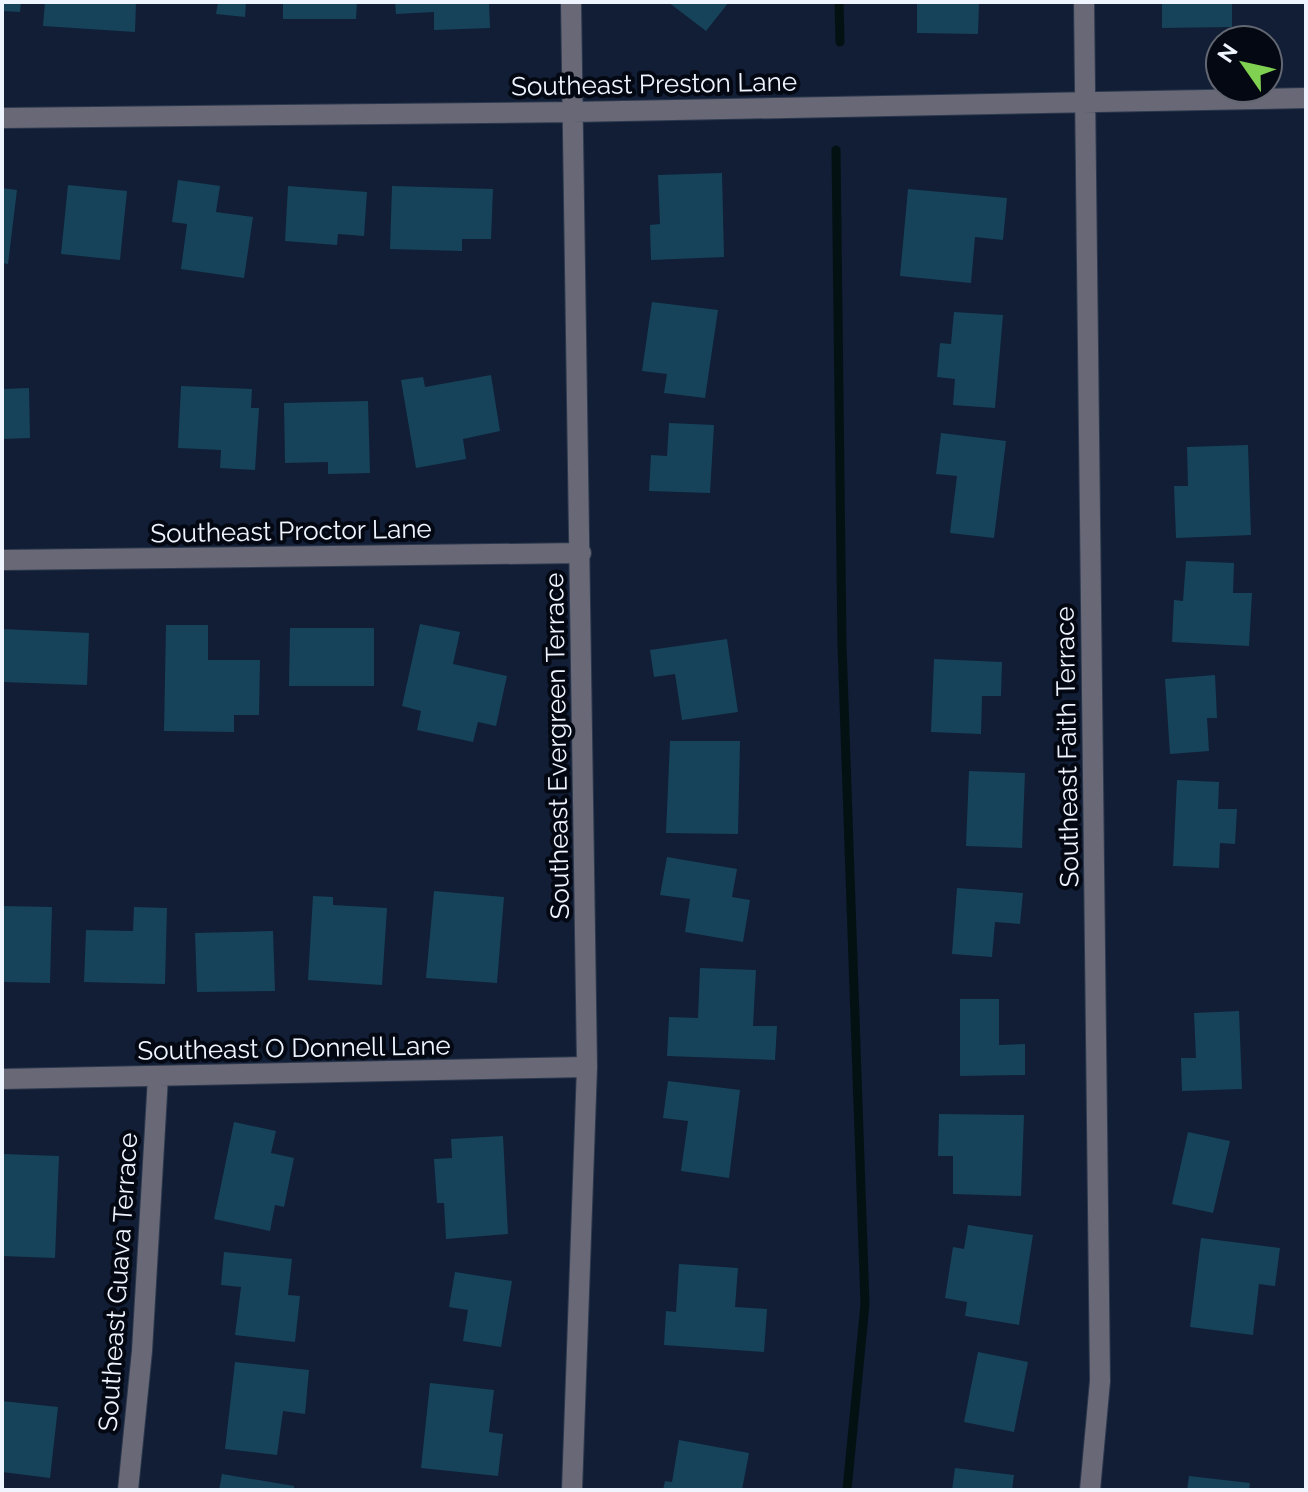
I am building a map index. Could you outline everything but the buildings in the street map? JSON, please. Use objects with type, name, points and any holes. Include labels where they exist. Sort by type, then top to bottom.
[{"type":"street","name":"Southeast Evergreen Terrace","points":[[571,2],[587,1067],[572,1490]]},
{"type":"street","name":"Southeast Faith Terrace","points":[[1084,2],[1100,1365],[1090,1490]]},
{"type":"street","name":"Southeast Preston Lane","points":[[2,118],[572,112],[1306,98]]},
{"type":"street","name":"Southeast Proctor Lane","points":[[2,560],[581,553]]},
{"type":"street","name":"Southeast O Donnell Lane","points":[[2,1079],[587,1067]]},
{"type":"street","name":"Southeast Guava Terrace","points":[[128,1490],[142,1351],[158,1077]]},
{"type":"waterway","points":[[839,2],[840,42]]},
{"type":"waterway","points":[[836,150],[842,645],[865,1304],[847,1490]]}]
